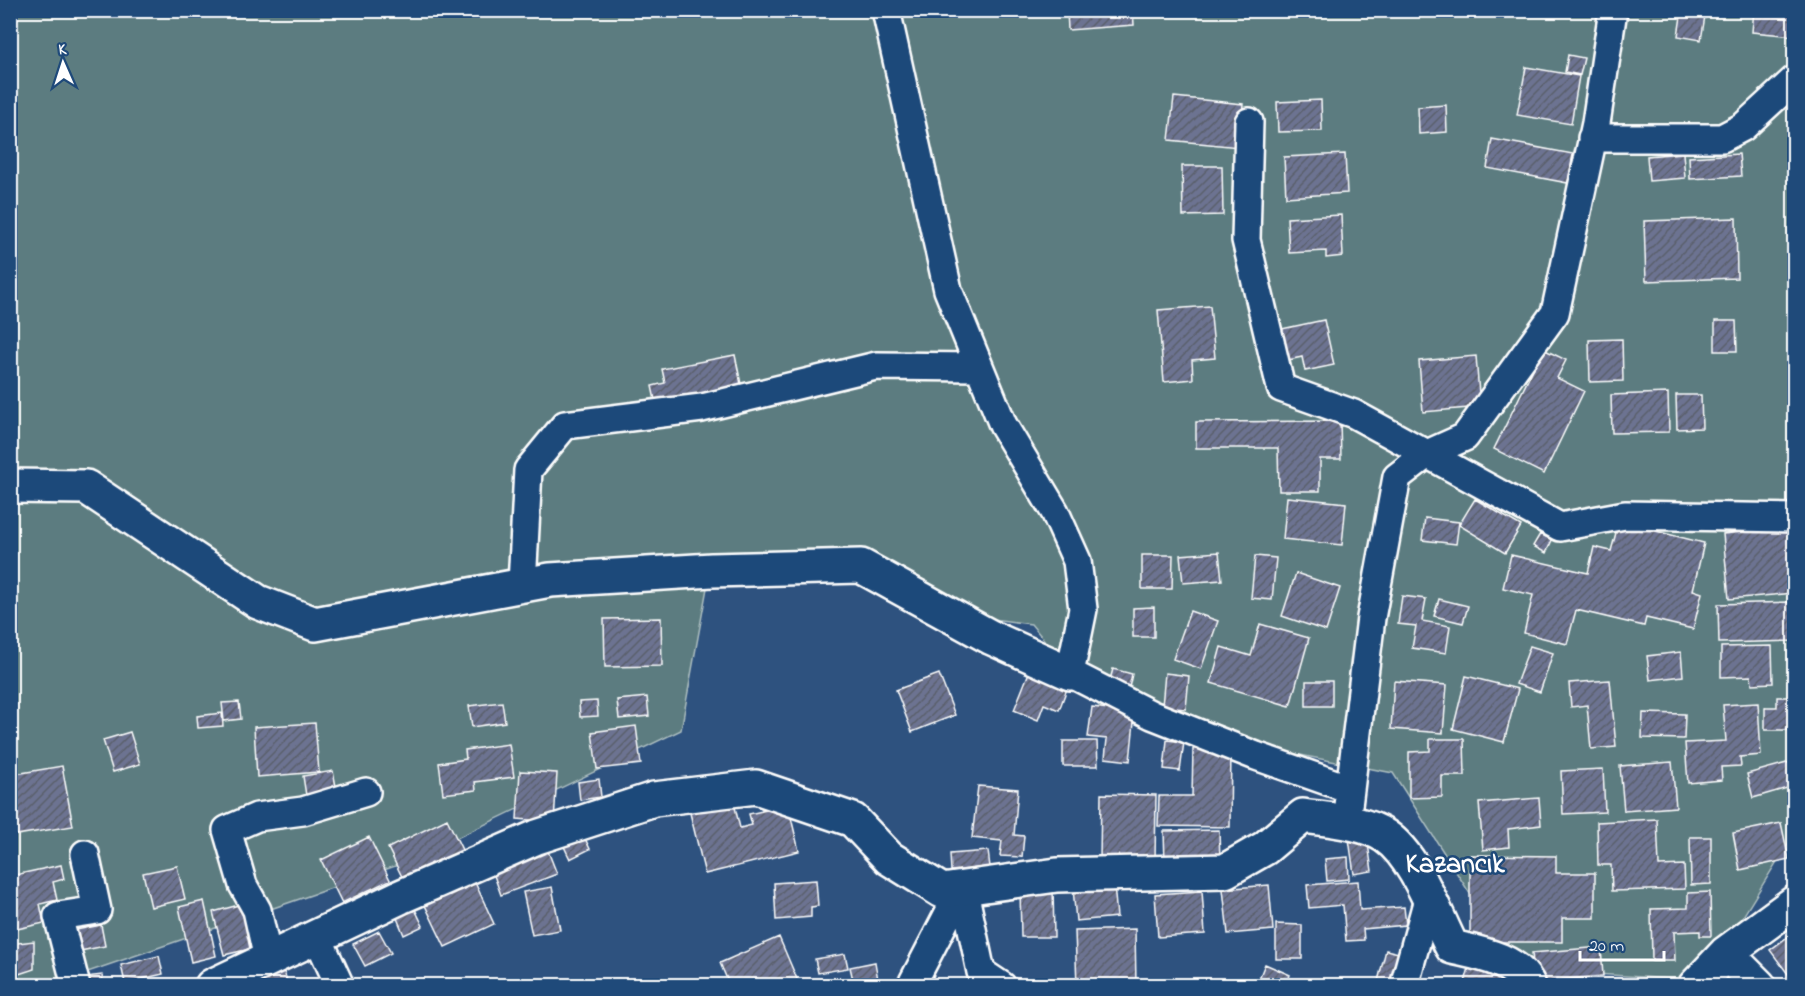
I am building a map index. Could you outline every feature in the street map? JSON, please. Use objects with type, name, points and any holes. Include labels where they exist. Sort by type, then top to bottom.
[{"type":"street","points":[[886,10],[948,290],[977,367],[1003,424],[1055,512],[1077,561],[1083,609],[1070,673]]},
{"type":"street","points":[[1346,822],[1371,618],[1397,477],[1427,454],[1465,437],[1554,313],[1592,138],[1613,10]]},
{"type":"street","points":[[1592,138],[1722,138],[1743,127],[1794,80]]},
{"type":"street","points":[[1249,122],[1246,240],[1281,387],[1354,414],[1560,527],[1625,515],[1794,518]]},
{"type":"street","points":[[522,585],[528,470],[565,425],[702,408],[876,366],[977,367]]},
{"type":"street","points":[[10,486],[86,487],[258,602],[315,624],[550,580],[712,570],[861,566],[992,638],[1070,673],[1152,714],[1256,756],[1350,789]]},
{"type":"street","points":[[212,986],[537,837],[654,799],[756,787],[852,820],[889,858],[942,891],[963,886],[1057,875],[1225,871],[1265,848],[1303,816],[1346,822],[1384,836],[1412,864],[1452,947],[1490,956],[1524,975],[1529,986]]},
{"type":"street","points":[[268,959],[257,910],[243,885],[227,830],[257,817],[303,811],[366,792]]},
{"type":"street","points":[[76,986],[58,916],[97,910],[85,854]]},
{"type":"street","points":[[911,986],[963,886]]},
{"type":"street","points":[[963,886],[981,972],[1002,986]]},
{"type":"street","points":[[1404,986],[1428,899]]},
{"type":"street","points":[[1695,986],[1726,953],[1794,903]]},
{"type":"street","points":[[317,936],[340,986]]},
{"type":"street","points":[[1726,953],[1759,986]]},
{"type":"green space","points":[[10,11],[1794,11],[1794,834],[1703,981],[1518,969],[1393,773],[1109,718],[1031,624],[947,613],[886,561],[711,566],[681,730],[407,862],[50,985],[11,985]]},
{"type":"building","points":[[1067,10],[1133,10],[1134,25],[1068,30]]},
{"type":"building","points":[[1682,10],[1706,10],[1701,40],[1678,36]]},
{"type":"building","points":[[1754,10],[1794,10],[1794,36],[1752,32]]},
{"type":"building","points":[[1568,55],[1584,58],[1580,75],[1565,72]]},
{"type":"building","points":[[1526,67],[1579,76],[1571,124],[1517,115]]},
{"type":"building","points":[[1174,97],[1243,104],[1239,147],[1169,140]]},
{"type":"building","points":[[1321,100],[1322,131],[1278,132],[1277,102]]},
{"type":"building","points":[[1446,105],[1447,132],[1419,134],[1418,107]]},
{"type":"building","points":[[1492,139],[1573,154],[1568,183],[1487,168]]},
{"type":"building","points":[[1683,153],[1685,178],[1649,181],[1647,156]]},
{"type":"building","points":[[1345,154],[1347,193],[1286,197],[1284,157]]},
{"type":"building","points":[[1739,154],[1741,176],[1690,179],[1689,157]]},
{"type":"building","points":[[1182,166],[1222,166],[1223,215],[1183,216]]},
{"type":"building","points":[[1341,215],[1343,256],[1326,258],[1326,251],[1289,253],[1287,218]]},
{"type":"building","points":[[1736,218],[1737,278],[1646,281],[1644,221]]},
{"type":"building","points":[[1210,306],[1215,358],[1192,360],[1193,379],[1164,382],[1158,310]]},
{"type":"building","points":[[1324,320],[1334,365],[1305,371],[1302,357],[1284,361],[1277,330]]},
{"type":"building","points":[[1715,321],[1736,321],[1737,351],[1715,351]]},
{"type":"building","points":[[1622,339],[1623,381],[1590,382],[1589,340]]},
{"type":"building","points":[[1543,349],[1566,360],[1557,378],[1584,391],[1544,474],[1494,449]]},
{"type":"building","points":[[735,355],[742,389],[656,405],[652,386],[665,383],[662,369]]},
{"type":"building","points":[[1476,356],[1480,407],[1423,412],[1419,361]]},
{"type":"building","points":[[1668,393],[1669,432],[1612,433],[1611,395]]},
{"type":"building","points":[[1676,395],[1701,395],[1702,428],[1677,429]]},
{"type":"building","points":[[1340,421],[1341,459],[1320,459],[1320,491],[1279,491],[1278,448],[1196,448],[1196,422]]},
{"type":"building","points":[[1287,497],[1346,503],[1342,545],[1283,539]]},
{"type":"building","points":[[1475,499],[1521,526],[1505,553],[1459,525]]},
{"type":"building","points":[[1425,518],[1459,522],[1456,544],[1422,540]]},
{"type":"building","points":[[1619,522],[1704,543],[1693,590],[1702,593],[1693,629],[1646,618],[1644,626],[1576,610],[1567,644],[1524,633],[1533,595],[1503,588],[1511,555],[1588,573],[1594,547],[1611,551]]},
{"type":"building","points":[[1794,527],[1794,593],[1729,599],[1723,534]]},
{"type":"building","points":[[1540,534],[1552,540],[1546,553],[1533,546]]},
{"type":"building","points":[[1219,552],[1222,580],[1183,583],[1180,555]]},
{"type":"building","points":[[1142,555],[1173,555],[1172,589],[1142,589]]},
{"type":"building","points":[[1255,556],[1276,558],[1272,600],[1251,598]]},
{"type":"building","points":[[1296,573],[1340,588],[1326,631],[1282,616]]},
{"type":"building","points":[[1402,596],[1426,599],[1422,621],[1450,626],[1446,653],[1412,648],[1416,626],[1398,624]]},
{"type":"building","points":[[1439,599],[1468,606],[1463,623],[1434,616]]},
{"type":"building","points":[[1792,602],[1793,641],[1719,643],[1718,604]]},
{"type":"building","points":[[1154,607],[1154,637],[1133,637],[1133,608]]},
{"type":"building","points":[[1190,611],[1218,621],[1201,669],[1173,659]]},
{"type":"building","points":[[661,618],[662,666],[605,667],[604,619]]},
{"type":"building","points":[[1260,624],[1309,638],[1290,706],[1211,683],[1221,647],[1251,656]]},
{"type":"building","points":[[1530,646],[1553,653],[1540,692],[1516,684]]},
{"type":"building","points":[[1772,646],[1773,683],[1752,684],[1751,676],[1721,677],[1721,647]]},
{"type":"building","points":[[1681,652],[1683,676],[1650,680],[1647,656]]},
{"type":"building","points":[[1113,669],[1132,674],[1128,692],[1108,687]]},
{"type":"building","points":[[1030,670],[1068,686],[1059,710],[1044,704],[1038,720],[1014,710]]},
{"type":"building","points":[[1165,673],[1189,676],[1186,709],[1162,707]]},
{"type":"building","points":[[939,674],[955,715],[912,732],[896,690]]},
{"type":"building","points":[[1466,676],[1518,689],[1504,742],[1453,729]]},
{"type":"building","points":[[1610,680],[1616,747],[1591,749],[1587,705],[1571,707],[1569,683]]},
{"type":"building","points":[[1306,681],[1332,681],[1332,706],[1306,706]]},
{"type":"building","points":[[1394,681],[1447,685],[1443,733],[1391,729]]},
{"type":"building","points":[[647,697],[649,716],[619,719],[617,700]]},
{"type":"building","points":[[1777,697],[1794,697],[1794,730],[1765,730],[1765,707],[1777,707]]},
{"type":"building","points":[[597,701],[598,716],[580,717],[579,702]]},
{"type":"building","points":[[239,702],[241,719],[224,721],[222,703]]},
{"type":"building","points":[[502,702],[505,722],[472,727],[469,706]]},
{"type":"building","points":[[1758,703],[1761,755],[1740,757],[1741,766],[1721,767],[1722,780],[1688,783],[1685,743],[1726,741],[1723,705]]},
{"type":"building","points":[[1092,707],[1135,712],[1130,761],[1105,758],[1107,739],[1088,737]]},
{"type":"building","points":[[222,713],[223,726],[198,728],[197,716]]},
{"type":"building","points":[[1643,713],[1685,714],[1684,739],[1642,738]]},
{"type":"building","points":[[315,723],[319,772],[257,777],[254,727]]},
{"type":"building","points":[[636,726],[641,764],[597,769],[592,732]]},
{"type":"building","points":[[130,732],[140,764],[113,772],[103,740]]},
{"type":"building","points":[[1430,739],[1464,739],[1465,776],[1442,776],[1442,797],[1409,798],[1409,752],[1430,751]]},
{"type":"building","points":[[1167,740],[1184,742],[1180,771],[1164,769]]},
{"type":"building","points":[[1063,741],[1097,741],[1098,766],[1063,766]]},
{"type":"building","points":[[509,744],[514,777],[475,782],[476,790],[443,794],[439,763],[466,759],[465,750]]},
{"type":"building","points":[[1193,749],[1231,749],[1230,827],[1158,826],[1159,796],[1192,796]]},
{"type":"building","points":[[1794,761],[1794,786],[1753,798],[1747,774]]},
{"type":"building","points":[[1672,762],[1676,807],[1624,811],[1620,766]]},
{"type":"building","points":[[62,766],[73,826],[10,836],[10,775]]},
{"type":"building","points":[[1603,769],[1605,812],[1563,814],[1561,771]]},
{"type":"building","points":[[333,771],[338,797],[307,802],[303,776]]},
{"type":"building","points":[[520,771],[557,773],[554,822],[517,819]]},
{"type":"building","points":[[599,779],[601,797],[580,800],[578,782]]},
{"type":"building","points":[[978,786],[1018,789],[1014,835],[1024,836],[1022,857],[1000,856],[1002,841],[972,838]]},
{"type":"building","points":[[1101,794],[1156,795],[1155,861],[1100,861]]},
{"type":"building","points":[[1539,798],[1541,825],[1508,829],[1509,847],[1483,850],[1479,803]]},
{"type":"building","points":[[734,803],[740,828],[752,825],[749,814],[788,805],[799,851],[705,874],[690,813]]},
{"type":"building","points":[[447,819],[464,854],[405,883],[388,848]]},
{"type":"building","points":[[1657,819],[1659,866],[1684,865],[1685,889],[1612,891],[1611,865],[1598,865],[1597,822]]},
{"type":"building","points":[[1781,823],[1789,859],[1740,870],[1733,833]]},
{"type":"building","points":[[580,828],[590,849],[570,859],[560,838]]},
{"type":"building","points":[[1219,830],[1220,862],[1165,863],[1164,831]]},
{"type":"building","points":[[369,837],[390,880],[342,903],[321,860]]},
{"type":"building","points":[[1367,837],[1372,871],[1354,874],[1349,839]]},
{"type":"building","points":[[1690,837],[1711,837],[1711,884],[1691,885]]},
{"type":"building","points":[[546,846],[557,874],[501,895],[491,867]]},
{"type":"building","points":[[988,851],[990,867],[951,871],[950,854]]},
{"type":"building","points":[[1470,855],[1556,856],[1556,873],[1595,873],[1595,918],[1562,918],[1562,942],[1470,942]]},
{"type":"building","points":[[1348,857],[1349,879],[1327,881],[1325,859]]},
{"type":"building","points":[[61,865],[64,879],[53,882],[57,900],[40,904],[44,923],[17,929],[10,898],[10,876]]},
{"type":"building","points":[[177,866],[185,899],[151,907],[143,873]]},
{"type":"building","points":[[473,878],[494,924],[445,947],[423,901]]},
{"type":"building","points":[[816,880],[818,906],[811,907],[811,917],[776,920],[774,883]]},
{"type":"building","points":[[1358,881],[1360,910],[1404,907],[1406,925],[1363,929],[1364,940],[1346,941],[1343,905],[1309,908],[1307,885]]},
{"type":"building","points":[[1114,885],[1117,917],[1076,921],[1073,888]]},
{"type":"building","points":[[1269,885],[1273,930],[1228,934],[1223,889]]},
{"type":"building","points":[[552,887],[560,930],[532,935],[523,892]]},
{"type":"building","points":[[1020,887],[1053,887],[1054,937],[1021,937]]},
{"type":"building","points":[[1202,891],[1205,934],[1158,937],[1155,894]]},
{"type":"building","points":[[1710,892],[1711,936],[1700,936],[1700,931],[1674,932],[1675,961],[1652,961],[1651,909],[1688,908],[1688,893]]},
{"type":"building","points":[[204,901],[216,956],[191,962],[179,907]]},
{"type":"building","points":[[246,903],[258,947],[224,955],[213,912]]},
{"type":"building","points":[[412,903],[423,926],[404,935],[394,911]]},
{"type":"building","points":[[1276,924],[1302,925],[1302,959],[1276,959]]},
{"type":"building","points":[[101,925],[105,946],[80,951],[76,930]]},
{"type":"building","points":[[1135,929],[1136,986],[1077,986],[1075,931]]},
{"type":"building","points":[[379,931],[391,953],[365,966],[353,944]]},
{"type":"building","points":[[1794,932],[1794,982],[1770,950]]},
{"type":"building","points":[[779,937],[800,986],[730,986],[720,963]]},
{"type":"building","points":[[34,941],[34,969],[10,977],[10,944]]},
{"type":"building","points":[[1601,947],[1603,976],[1535,982],[1532,953]]},
{"type":"building","points":[[1386,950],[1407,955],[1396,986],[1378,981]]},
{"type":"building","points":[[845,954],[848,968],[818,973],[815,959]]},
{"type":"building","points":[[159,956],[163,974],[125,983],[121,965]]},
{"type":"building","points":[[280,961],[289,986],[239,986]]},
{"type":"building","points":[[875,962],[879,986],[847,986],[854,984],[850,967]]},
{"type":"building","points":[[1265,964],[1290,975],[1286,986],[1256,986]]},
{"type":"building","points":[[1470,964],[1515,986],[1464,986]]},
{"type":"building","points":[[102,975],[104,986],[89,986],[87,977]]},
{"type":"building","points":[[328,977],[330,986],[302,986],[301,983]]},
{"type":"building","points":[[619,979],[619,986],[566,986],[565,983]]},
{"type":"district","name":"Kazancık","points":[[1455,865]]}]
